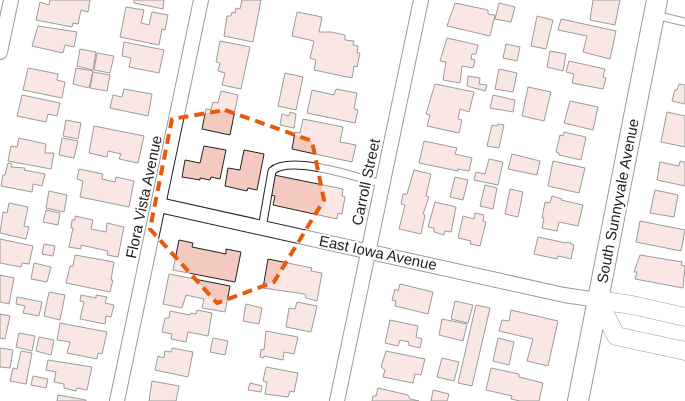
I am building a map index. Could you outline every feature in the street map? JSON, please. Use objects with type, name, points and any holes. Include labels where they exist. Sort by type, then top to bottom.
[{"type":"main road","name":"South Sunnyvale Avenue","points":[[578,401],[656,8]]},
{"type":"street","points":[[0,52],[11,0]]},
{"type":"street","name":"Flora Vista Avenue","points":[[118,401],[202,0]]},
{"type":"street","name":"Carroll Street","points":[[337,401],[421,0]]},
{"type":"street","name":"East Iowa Avenue","points":[[159,204],[564,295],[632,305],[685,317]]},
{"type":"street","points":[[598,300],[616,336],[685,351]]},
{"type":"lane","points":[[656,8],[685,22]]},
{"type":"lane","points":[[262,228],[272,171],[275,168],[293,164],[307,165],[382,184]]},
{"type":"highlighted area","points":[[225,110],[312,141],[324,200],[274,282],[217,303],[150,229],[172,119]]},
{"type":"building","points":[[50,0],[90,0],[88,12],[81,10],[78,24],[73,23],[72,27],[36,20],[40,2],[49,5]]},
{"type":"building","points":[[134,0],[164,0],[163,9],[134,3]]},
{"type":"building","points":[[242,0],[261,0],[253,42],[224,36],[227,16],[231,16],[232,12],[235,13],[236,8],[240,9]]},
{"type":"building","points":[[593,0],[620,0],[615,25],[590,20]]},
{"type":"building","points":[[455,3],[488,10],[488,14],[495,15],[490,36],[447,26]]},
{"type":"building","points":[[499,3],[515,7],[511,22],[495,19]]},
{"type":"building","points":[[126,7],[144,10],[141,23],[149,25],[152,12],[168,15],[165,30],[162,29],[159,45],[120,37]]},
{"type":"building","points":[[297,12],[322,17],[319,32],[345,35],[345,40],[354,41],[353,45],[358,46],[357,53],[360,53],[357,67],[354,66],[352,78],[314,70],[316,60],[310,58],[314,41],[292,36]]},
{"type":"building","points":[[537,16],[553,20],[546,49],[531,46]]},
{"type":"building","points":[[561,19],[616,31],[610,59],[583,52],[587,36],[558,30]]},
{"type":"building","points":[[38,26],[77,32],[74,47],[65,45],[63,53],[32,46]]},
{"type":"building","points":[[447,38],[478,45],[476,54],[472,54],[471,59],[475,60],[473,68],[462,66],[460,83],[443,80],[446,62],[440,61]]},
{"type":"building","points":[[220,41],[250,47],[241,89],[222,85],[225,73],[218,71],[220,63],[216,62]]},
{"type":"building","points":[[124,42],[164,50],[159,73],[129,67],[131,58],[122,56]]},
{"type":"building","points":[[506,44],[520,47],[517,61],[503,58]]},
{"type":"building","points":[[80,49],[96,52],[93,70],[77,66]]},
{"type":"building","points":[[550,51],[566,54],[563,71],[547,67]]},
{"type":"building","points":[[97,53],[114,56],[110,73],[94,70]]},
{"type":"building","points":[[569,61],[605,69],[603,77],[606,78],[603,89],[572,83],[574,74],[566,72]]},
{"type":"building","points":[[28,68],[58,74],[57,80],[65,82],[62,98],[23,90]]},
{"type":"building","points":[[76,68],[93,71],[89,88],[73,84]]},
{"type":"building","points":[[499,69],[517,73],[513,92],[495,89]]},
{"type":"building","points":[[93,72],[110,75],[107,91],[90,88]]},
{"type":"building","points":[[285,73],[303,77],[296,110],[278,106]]},
{"type":"building","points":[[468,76],[480,78],[479,84],[487,85],[485,91],[467,86]]},
{"type":"building","points":[[435,84],[474,92],[469,112],[460,109],[458,119],[462,120],[459,133],[427,126],[430,115],[426,114]]},
{"type":"building","points":[[679,84],[685,85],[685,104],[672,101]]},
{"type":"building","points":[[528,87],[551,92],[544,121],[522,116]]},
{"type":"building","points":[[124,89],[152,94],[148,116],[110,108],[113,95],[122,97]]},
{"type":"building","points":[[336,89],[357,93],[354,109],[358,110],[355,123],[307,113],[312,90],[334,95]]},
{"type":"building","points":[[221,91],[238,95],[230,135],[202,129],[206,109],[211,110],[213,102],[218,103]]},
{"type":"building","points":[[22,95],[60,103],[57,116],[48,114],[46,122],[17,116]]},
{"type":"building","points":[[493,95],[515,100],[513,112],[490,108]]},
{"type":"building","points":[[570,101],[598,107],[593,130],[564,123]]},
{"type":"building","points":[[290,112],[296,114],[294,128],[280,125],[282,114],[289,116]]},
{"type":"building","points":[[667,112],[685,116],[685,147],[661,142]]},
{"type":"building","points":[[303,119],[343,127],[340,142],[356,145],[352,162],[292,149],[295,132],[300,133]]},
{"type":"building","points":[[66,120],[81,123],[78,139],[63,136]]},
{"type":"building","points":[[498,124],[504,125],[499,148],[487,146],[492,125],[497,126]]},
{"type":"building","points":[[94,126],[144,136],[138,163],[119,159],[121,154],[108,151],[107,157],[89,153]]},
{"type":"building","points":[[564,132],[586,137],[581,160],[559,155],[556,152],[560,135],[563,136]]},
{"type":"building","points":[[19,138],[46,144],[45,153],[54,153],[51,169],[8,161],[11,146],[17,147]]},
{"type":"building","points":[[62,138],[78,141],[74,158],[59,155]]},
{"type":"building","points":[[424,141],[457,148],[455,154],[472,158],[469,171],[458,169],[458,171],[419,163]]},
{"type":"building","points":[[204,146],[226,150],[220,179],[211,177],[210,180],[200,178],[200,180],[182,177],[185,160],[200,163]]},
{"type":"building","points":[[244,150],[264,154],[257,190],[248,188],[247,191],[225,186],[228,168],[240,170]]},
{"type":"building","points":[[512,154],[540,161],[537,175],[508,169]]},
{"type":"building","points":[[489,159],[503,162],[498,185],[474,180],[476,172],[485,174]]},
{"type":"building","points":[[553,161],[585,168],[579,193],[548,186]]},
{"type":"building","points":[[680,161],[685,162],[685,186],[657,180],[660,162],[679,166]]},
{"type":"building","points":[[8,163],[12,164],[11,167],[25,168],[24,170],[45,174],[42,186],[33,184],[32,192],[1,186]]},
{"type":"building","points":[[79,169],[103,174],[102,179],[115,182],[116,177],[134,181],[129,207],[80,197],[83,181],[77,179]]},
{"type":"building","points":[[414,170],[431,174],[426,196],[429,197],[423,214],[425,215],[421,234],[399,229],[405,205],[401,204],[403,194],[407,194]]},
{"type":"building","points":[[274,175],[343,189],[342,196],[345,197],[342,214],[338,213],[337,219],[273,205],[275,196],[270,195]]},
{"type":"building","points":[[455,177],[468,180],[463,200],[450,197]]},
{"type":"building","points":[[485,185],[497,188],[493,209],[480,206]]},
{"type":"building","points":[[510,189],[523,192],[518,217],[505,214]]},
{"type":"building","points":[[655,190],[678,195],[674,217],[650,213]]},
{"type":"building","points":[[49,191],[67,195],[64,212],[46,208]]},
{"type":"building","points":[[552,196],[583,205],[578,226],[559,222],[557,231],[542,228],[545,202],[550,203]]},
{"type":"building","points":[[435,202],[456,207],[451,232],[445,231],[444,235],[434,232],[434,228],[428,227]]},
{"type":"building","points":[[9,203],[28,207],[24,226],[29,227],[26,239],[0,233],[3,212],[7,213]]},
{"type":"building","points":[[46,210],[60,213],[58,225],[43,222]]},
{"type":"building","points":[[475,213],[484,215],[483,221],[486,222],[480,246],[470,244],[471,241],[458,238],[463,216],[474,219]]},
{"type":"building","points":[[75,216],[93,220],[91,229],[106,232],[107,223],[124,227],[118,257],[107,255],[108,251],[81,245],[81,249],[69,247],[73,228],[71,228],[72,220],[75,220]]},
{"type":"building","points":[[640,221],[685,230],[681,251],[636,242]]},
{"type":"building","points":[[538,237],[574,245],[571,259],[558,256],[557,259],[534,254]]},
{"type":"building","points":[[0,239],[33,246],[29,264],[22,263],[21,267],[0,263]]},
{"type":"building","points":[[179,240],[193,243],[192,247],[226,254],[226,249],[241,252],[235,282],[173,270]]},
{"type":"building","points":[[44,244],[55,246],[53,256],[42,254]]},
{"type":"building","points":[[75,255],[114,262],[110,292],[66,283]]},
{"type":"building","points":[[640,255],[682,262],[681,265],[685,266],[683,288],[635,279],[637,272],[634,272]]},
{"type":"building","points":[[268,259],[312,268],[311,271],[322,273],[317,301],[306,298],[305,294],[263,288]]},
{"type":"building","points":[[34,263],[51,267],[47,282],[31,279]]},
{"type":"building","points":[[169,274],[230,286],[225,312],[202,308],[204,299],[186,295],[182,308],[163,304]]},
{"type":"building","points":[[0,275],[14,278],[9,304],[0,302]]},
{"type":"building","points":[[400,284],[433,292],[428,314],[395,306],[396,301],[392,300],[395,289],[398,291]]},
{"type":"building","points":[[49,292],[65,295],[60,320],[44,316]]},
{"type":"building","points":[[81,295],[96,298],[96,295],[107,297],[105,303],[114,305],[111,317],[106,316],[105,324],[80,319],[84,302],[80,301]]},
{"type":"building","points":[[17,297],[42,302],[39,316],[23,313],[25,306],[16,304]]},
{"type":"building","points":[[455,301],[473,305],[468,323],[451,319]]},
{"type":"building","points":[[297,302],[317,306],[311,332],[286,327],[289,308],[295,309]]},
{"type":"building","points":[[246,304],[262,308],[259,324],[243,321]]},
{"type":"building","points":[[476,305],[490,308],[472,386],[458,383]]},
{"type":"building","points":[[197,310],[212,313],[208,336],[188,332],[186,342],[171,339],[172,334],[162,332],[165,318],[169,318],[170,311],[190,315],[191,313],[196,314]]},
{"type":"building","points":[[511,310],[558,321],[548,366],[527,361],[533,339],[499,331],[502,320],[509,321]]},
{"type":"building","points":[[0,314],[10,316],[5,339],[0,338]]},
{"type":"building","points":[[442,319],[467,324],[463,341],[439,335]]},
{"type":"building","points":[[390,320],[418,326],[416,337],[422,339],[420,348],[408,345],[409,342],[400,340],[398,346],[385,343]]},
{"type":"building","points":[[60,323],[107,332],[102,354],[98,353],[97,359],[67,353],[70,342],[57,340]]},
{"type":"building","points":[[266,331],[298,337],[294,354],[284,352],[283,360],[264,356],[263,358],[260,357],[261,349],[264,350]]},
{"type":"building","points":[[19,333],[35,336],[32,351],[16,347]]},
{"type":"building","points":[[39,337],[54,340],[51,355],[36,351]]},
{"type":"building","points":[[213,338],[228,341],[225,355],[210,352]]},
{"type":"building","points":[[498,338],[514,342],[509,365],[493,361]]},
{"type":"building","points":[[0,348],[13,350],[10,368],[0,367]]},
{"type":"building","points":[[172,348],[193,352],[188,377],[155,370],[158,356],[164,358],[165,351],[171,352]]},
{"type":"building","points":[[21,351],[32,353],[26,384],[10,381],[13,368],[17,369]]},
{"type":"building","points":[[386,351],[425,359],[421,375],[415,374],[413,383],[383,377],[385,370],[381,367]]},
{"type":"building","points":[[442,358],[459,362],[454,381],[437,377]]},
{"type":"building","points":[[48,360],[92,367],[87,390],[77,388],[76,391],[64,388],[64,384],[54,382],[56,372],[46,370]]},
{"type":"building","points":[[266,367],[298,373],[294,392],[290,391],[288,397],[265,394],[267,382],[263,381]]},
{"type":"building","points":[[491,368],[519,374],[519,377],[543,383],[539,401],[520,401],[511,399],[512,396],[486,390]]},
{"type":"building","points":[[33,376],[48,379],[46,388],[31,385]]},
{"type":"building","points":[[152,381],[179,386],[176,401],[149,401]]},
{"type":"building","points":[[250,383],[262,386],[261,392],[248,390]]},
{"type":"building","points":[[378,388],[408,395],[410,399],[419,401],[372,401],[373,396],[376,396]]},
{"type":"building","points":[[433,390],[449,394],[447,401],[431,401]]},
{"type":"building","points":[[58,395],[86,400],[86,401],[57,401]]}]
